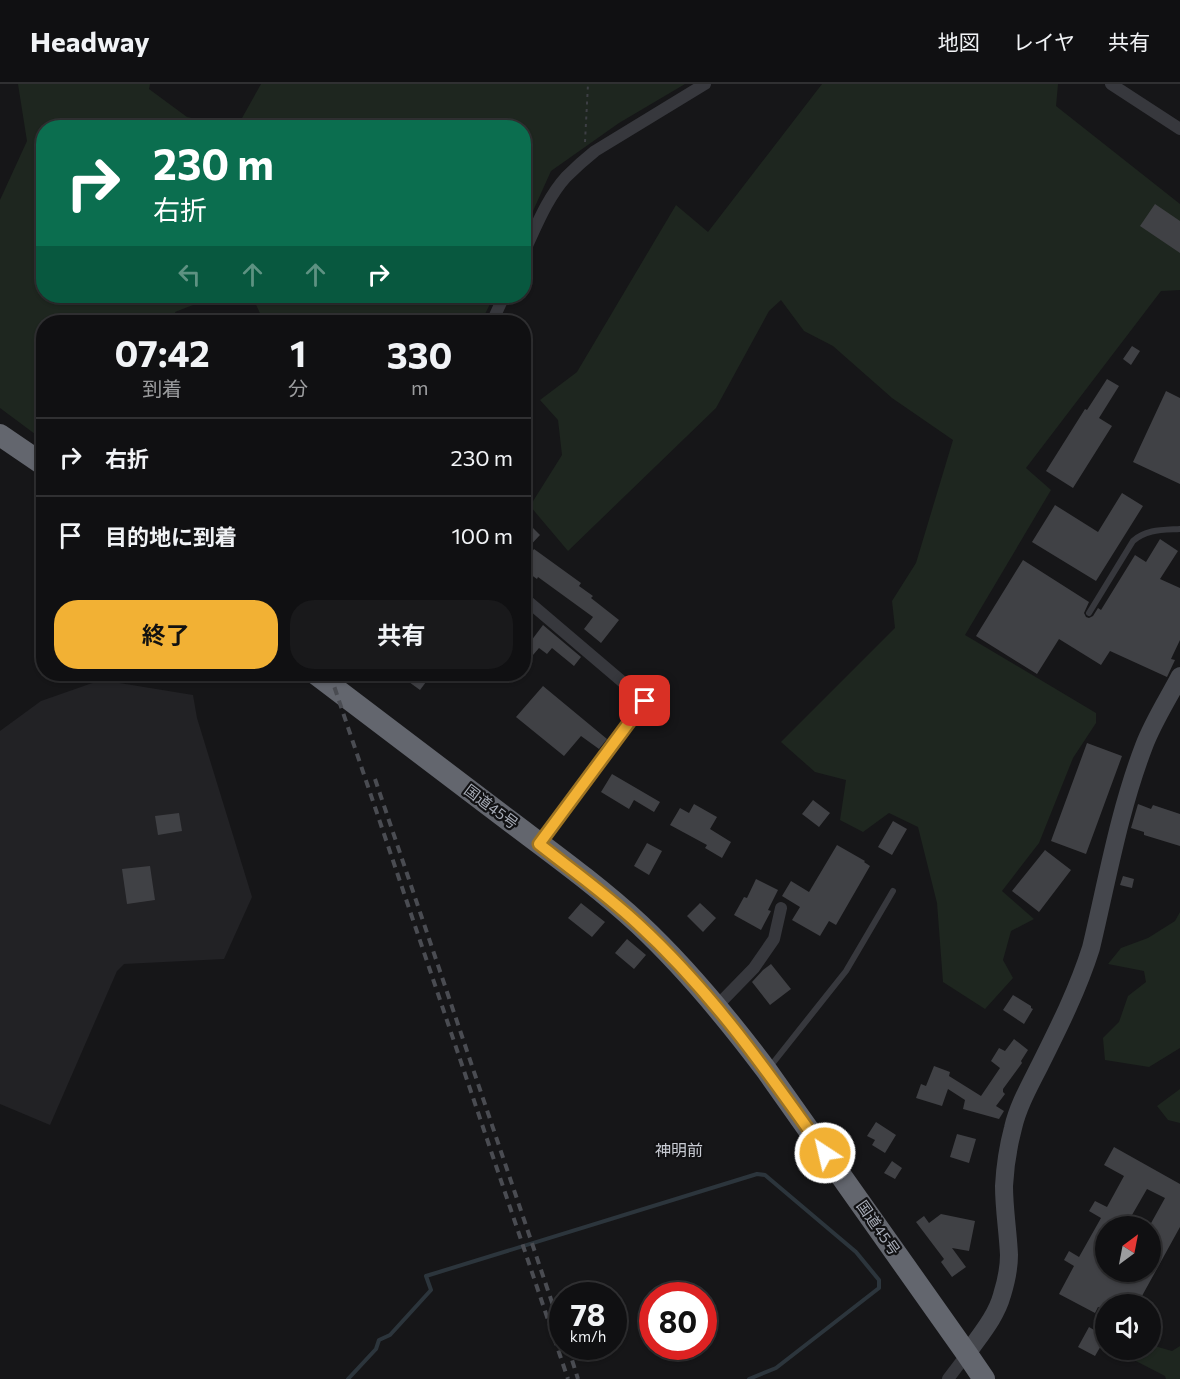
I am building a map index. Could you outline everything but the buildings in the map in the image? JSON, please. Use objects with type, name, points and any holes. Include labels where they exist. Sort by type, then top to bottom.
[{"type":"highway","points":[[0,435],[36,460]]},
{"type":"highway","name":"国道45号","points":[[325,681],[539,844],[638,924],[686,972],[717,1006],[767,1071],[984,1379]]},
{"type":"street","points":[[531,238],[553,195],[566,177],[584,160],[705,84]]},
{"type":"street","points":[[1111,84],[1180,129]]},
{"type":"street","points":[[531,604],[645,701],[539,844]]},
{"type":"street","points":[[948,1379],[990,1323],[1002,1297],[1009,1256],[1004,1186],[1013,1126],[1084,970],[1133,777],[1145,743],[1180,676]]},
{"type":"street","points":[[717,1006],[754,968],[774,939],[781,908]]},
{"type":"lane","points":[[1089,613],[1133,541],[1145,532],[1180,529]]},
{"type":"lane","points":[[767,1071],[846,971],[892,891]]},
{"type":"path","points":[[584,160],[588,84]]},
{"type":"shaded area","points":[[18,84],[150,84],[149,89],[187,117],[201,120],[36,120],[36,303],[198,303],[175,312],[176,315],[36,315],[36,435],[0,408],[0,200],[27,141]]},
{"type":"shaded area","points":[[261,84],[685,84],[619,123],[551,171],[531,215],[531,120],[241,120]]},
{"type":"shaded area","points":[[822,84],[1058,84],[1056,106],[1180,204],[1180,290],[1161,291],[1026,468],[1051,490],[965,635],[1096,713],[1096,723],[1073,758],[1039,843],[1002,891],[1034,919],[1011,931],[1003,960],[1013,978],[985,1009],[943,982],[937,903],[918,827],[889,813],[863,832],[840,820],[846,780],[815,772],[781,742],[895,628],[892,601],[916,563],[953,440],[892,398],[833,346],[804,331],[781,300],[769,311],[716,408],[568,551],[531,507],[562,455],[558,420],[540,400],[577,372],[676,205],[708,232]]},
{"type":"shaded area","points":[[255,303],[490,303],[484,315],[261,315]]},
{"type":"shaded area","points":[[98,681],[193,695],[197,718],[252,897],[224,959],[124,964],[117,971],[50,1125],[0,1104],[0,731],[41,701]]},
{"type":"shaded area","points":[[1180,912],[1180,1048],[1149,1067],[1105,1060],[1103,1038],[1119,1022],[1128,996],[1146,982],[1144,971],[1108,964],[1121,948],[1148,938],[1175,921]]},
{"type":"shaded area","points":[[1180,1089],[1180,1123],[1168,1120],[1157,1106]]},
{"type":"shaded area","points":[[1180,1346],[1180,1379],[1166,1379],[1165,1376],[1134,1360],[1161,1360],[1161,1348],[1172,1351]]},
{"type":"waterway","points":[[348,1379],[376,1349],[379,1340],[390,1335],[431,1290],[426,1276],[757,1174],[765,1175],[856,1252],[879,1280],[879,1288],[776,1368],[749,1379]]},
{"type":"railway","points":[[332,681],[568,1379]]},
{"type":"railway","points":[[375,779],[549,1294]]},
{"type":"railway","points":[[572,1360],[578,1379]]},
{"type":"district","name":"神明前","points":[[679,1150]]},
{"type":"route","points":[[645,701],[539,844],[638,924],[686,972],[735,1028],[825,1153]]}]
